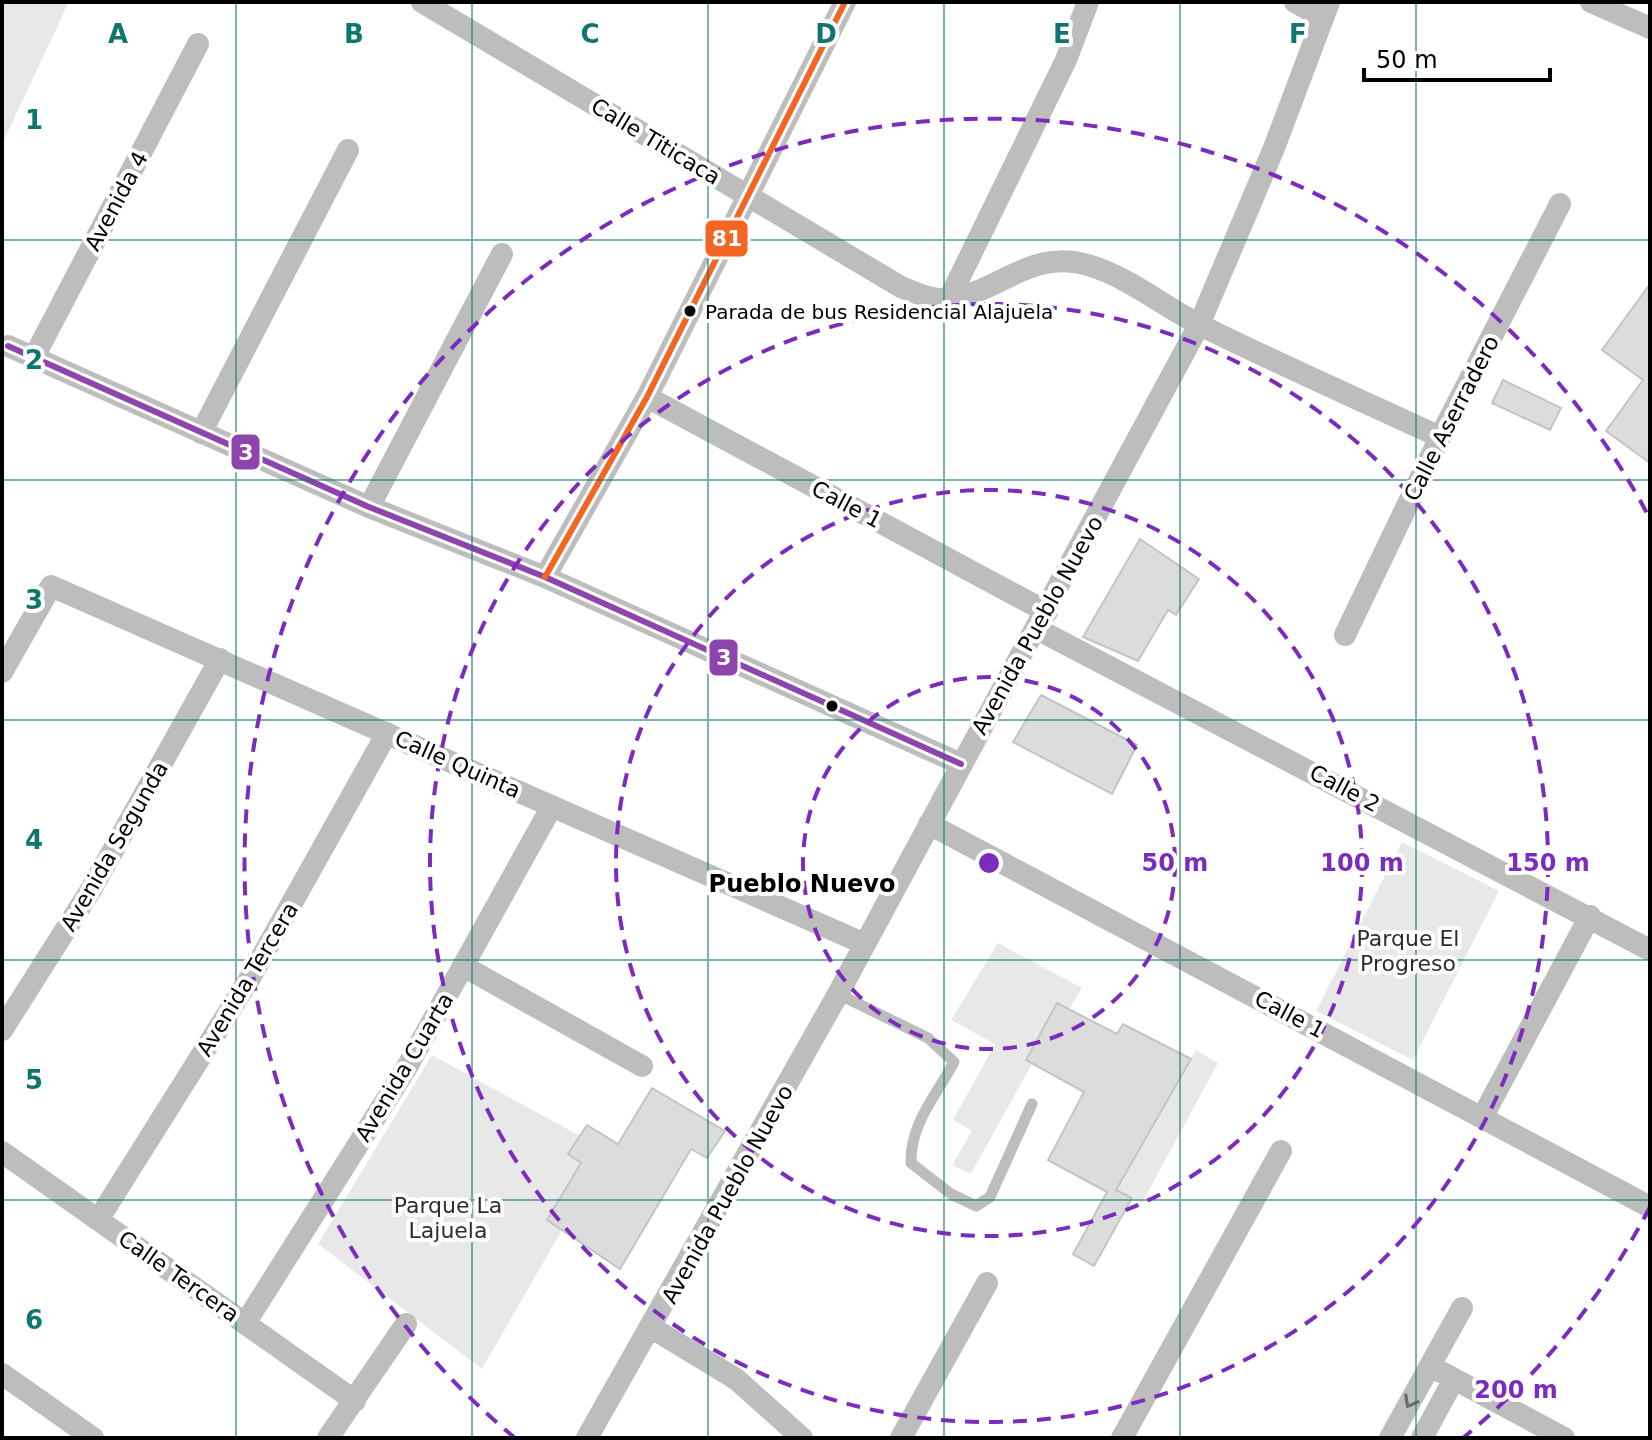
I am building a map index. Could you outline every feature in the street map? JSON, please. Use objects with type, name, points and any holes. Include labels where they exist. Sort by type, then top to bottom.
[{"type":"street","name":"Calle Titicaca","points":[[422,2],[901,287],[927,297],[949,299]]},
{"type":"street","points":[[545,577],[647,397],[845,2]]},
{"type":"street","points":[[949,299],[1066,60],[1088,2]]},
{"type":"street","points":[[1295,2],[1326,10]]},
{"type":"street","points":[[1591,2],[1650,28]]},
{"type":"street","name":"Avenida Pueblo Nuevo","points":[[587,1438],[652,1328],[838,994],[1199,325],[1274,148],[1326,10]]},
{"type":"street","name":"Avenida 4","points":[[34,357],[198,44]]},
{"type":"street","points":[[201,433],[348,150]]},
{"type":"street","name":"Calle Aserradero","points":[[1345,635],[1440,437],[1560,204]]},
{"type":"street","points":[[369,507],[502,254]]},
{"type":"street","points":[[949,299],[1015,271],[1050,262],[1087,265],[1119,278],[1199,325],[1440,437]]},
{"type":"street","points":[[8,346],[369,507],[545,577],[961,764]]},
{"type":"street","name":"Calle 1","points":[[647,397],[1042,621]]},
{"type":"street","name":"Calle Quinta","points":[[2,672],[51,586],[865,944]]},
{"type":"street","name":"Calle 2","points":[[1042,621],[1650,950]]},
{"type":"street","name":"Avenida Segunda","points":[[2,1030],[92,888],[220,659]]},
{"type":"street","name":"Avenida Tercera","points":[[98,1220],[250,978],[387,733]]},
{"type":"street","name":"Avenida Cuarta","points":[[246,1322],[407,1067],[552,806]]},
{"type":"street","name":"Calle 1","points":[[929,824],[1650,1207]]},
{"type":"street","points":[[1483,1116],[1590,916]]},
{"type":"street","points":[[463,966],[642,1066]]},
{"type":"street","points":[[1122,1438],[1281,1151]]},
{"type":"street","name":"Calle Tercera","points":[[2,1152],[355,1401]]},
{"type":"street","points":[[901,1438],[987,1283]]},
{"type":"street","points":[[1390,1438],[1462,1308]]},
{"type":"street","points":[[328,1438],[406,1324]]},
{"type":"street","points":[[652,1328],[736,1379],[802,1438]]},
{"type":"street","points":[[1430,1366],[1564,1438]]},
{"type":"street","points":[[2,1374],[93,1438]]},
{"type":"street","points":[[1422,1438],[1454,1379]]},
{"type":"lane","points":[[838,994],[928,1038],[954,1062],[919,1119],[911,1147],[911,1163],[951,1194],[976,1206],[990,1197],[1032,1104]]},
{"type":"green space","points":[[2,2],[69,2],[2,144]]},
{"type":"green space","name":"Parque El Progreso","points":[[1402,842],[1499,891],[1413,1060],[1316,1011]]},
{"type":"green space","points":[[998,943],[1082,988],[1069,1009],[1057,1004],[1026,1060],[1032,1064],[971,1174],[952,1165],[972,1131],[953,1120],[995,1044],[951,1020]]},
{"type":"green space","points":[[1196,1050],[1218,1063],[1142,1203],[1116,1190]]},
{"type":"green space","name":"Parque La Lajuela","points":[[432,1055],[580,1136],[568,1154],[581,1163],[547,1219],[562,1230],[482,1369],[318,1244]]},
{"type":"building","points":[[1650,284],[1650,463],[1606,431],[1643,380],[1602,350]]},
{"type":"building","points":[[1503,380],[1561,408],[1550,430],[1492,403]]},
{"type":"building","points":[[1140,539],[1199,579],[1176,615],[1168,610],[1138,661],[1083,637]]},
{"type":"building","points":[[1041,695],[1137,745],[1112,794],[1013,742]]},
{"type":"building","points":[[1057,1003],[1117,1034],[1123,1024],[1191,1059],[1116,1190],[1132,1198],[1094,1266],[1073,1254],[1107,1192],[1048,1160],[1084,1092],[1026,1060]]},
{"type":"building","points":[[652,1088],[725,1131],[707,1158],[691,1149],[620,1269],[547,1220],[581,1163],[568,1154],[587,1125],[618,1144]]},
{"type":"transit line","name":"81","points":[[545,577],[647,397],[845,2]]},
{"type":"transit line","name":"3","points":[[8,346],[369,507],[545,577],[961,764]]},
{"type":"place","name":"Parada de bus Residencial Alajuela","points":[[690,311]]},
{"type":"district","name":"Pueblo Nuevo","points":[[802,884]]}]
